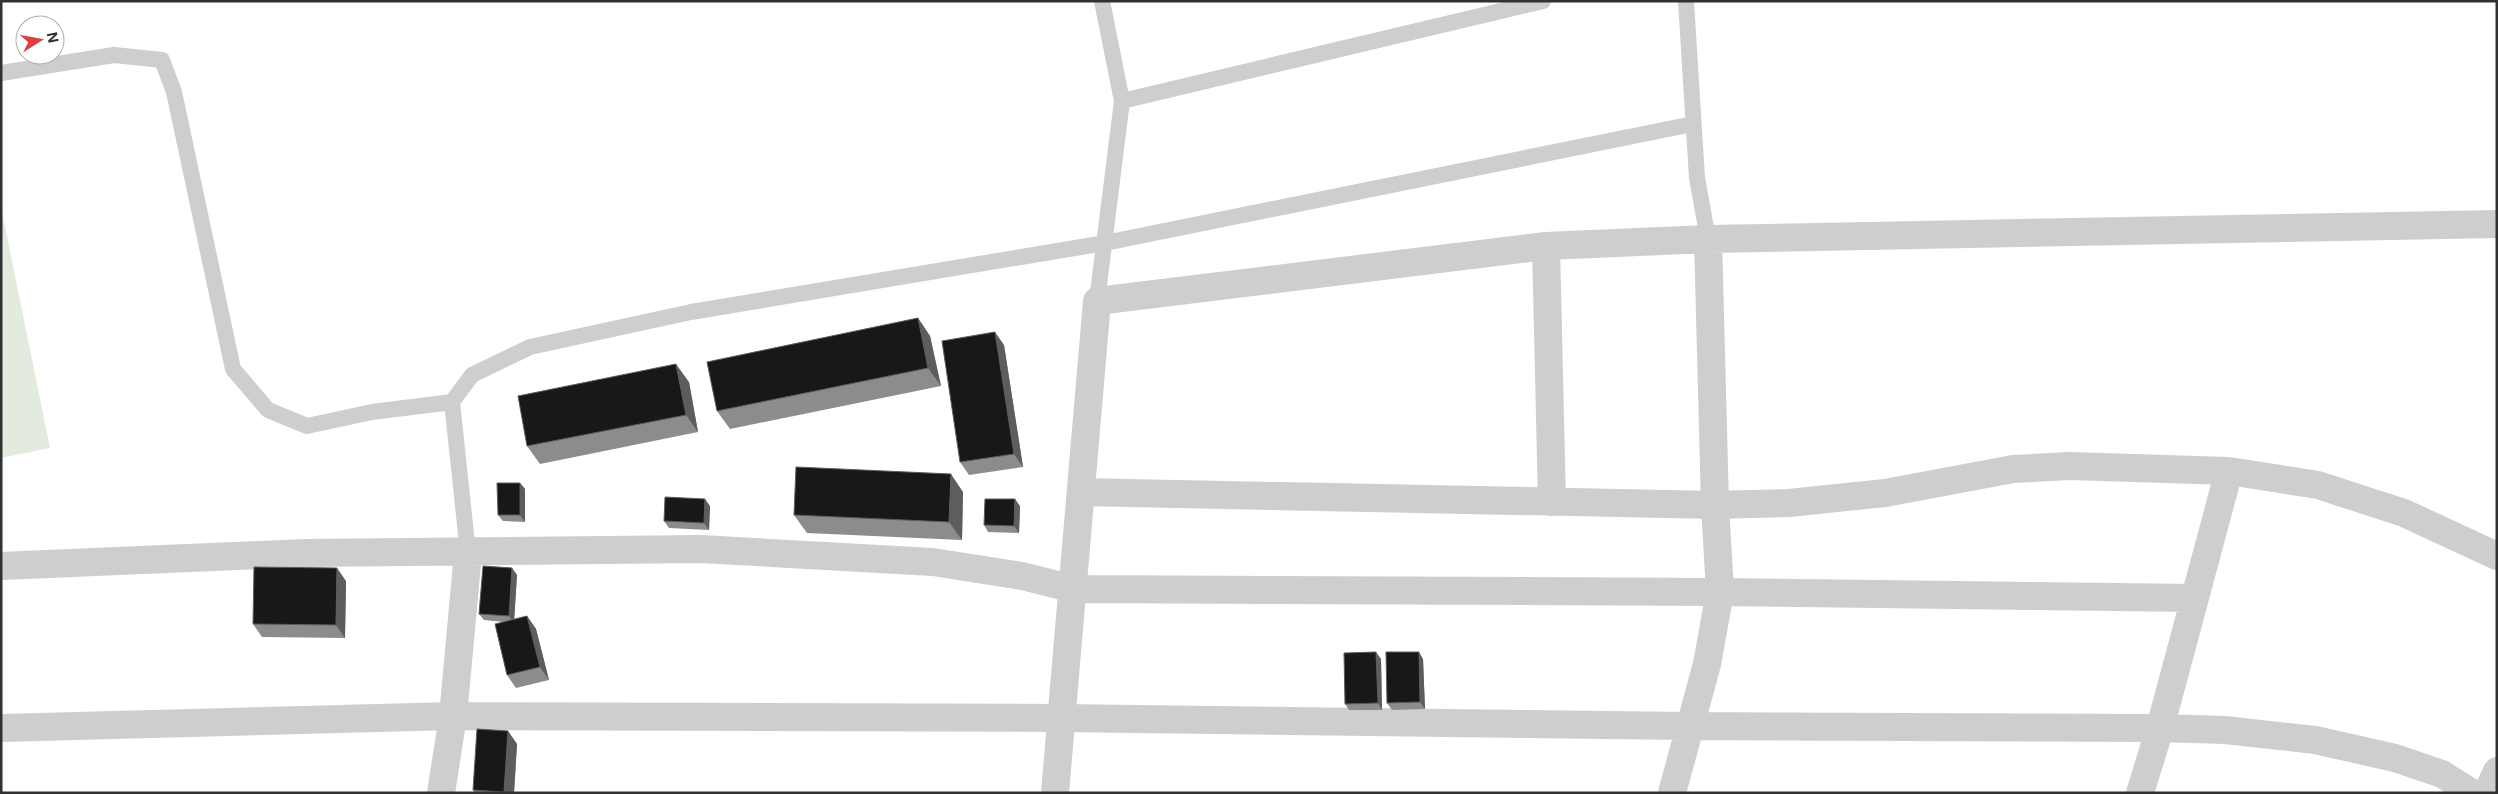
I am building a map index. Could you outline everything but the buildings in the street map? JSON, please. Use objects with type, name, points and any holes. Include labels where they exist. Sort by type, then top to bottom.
[{"type":"street","points":[[1055,793],[1060,718],[1074,589],[1097,301],[1546,246],[1708,239],[2497,224]]},
{"type":"street","points":[[1672,793],[1707,664],[1720,592],[1715,505],[1708,239]]},
{"type":"street","points":[[1546,246],[1552,502]]},
{"type":"street","points":[[1081,492],[1715,505],[1789,503],[1885,493],[2014,469],[2070,466],[2229,471],[2318,485],[2404,512],[2497,556]]},
{"type":"street","points":[[2140,793],[2160,728],[2229,471]]},
{"type":"street","points":[[1,566],[306,553],[468,553],[701,549],[924,561],[1022,576],[1074,589],[1720,592],[2195,598]]},
{"type":"street","points":[[441,793],[453,716],[468,553]]},
{"type":"street","points":[[1,728],[453,716],[1060,718],[1690,726],[2160,728],[2225,730],[2315,740],[2395,758],[2442,774],[2472,793]]},
{"type":"street","points":[[2487,793],[2497,771]]},
{"type":"lane","points":[[1097,301],[1122,102],[1102,1]]},
{"type":"lane","points":[[1122,102],[1543,1]]},
{"type":"lane","points":[[1686,1],[1697,178],[1708,239]]},
{"type":"lane","points":[[1,74],[114,55],[162,60],[174,92],[233,369],[268,410],[307,426],[372,412],[452,402]]},
{"type":"lane","points":[[468,553],[452,402],[472,375],[530,347],[691,312],[1105,243],[1693,124]]},
{"type":"shaded area","points":[[1,207],[50,448],[1,458]]}]
